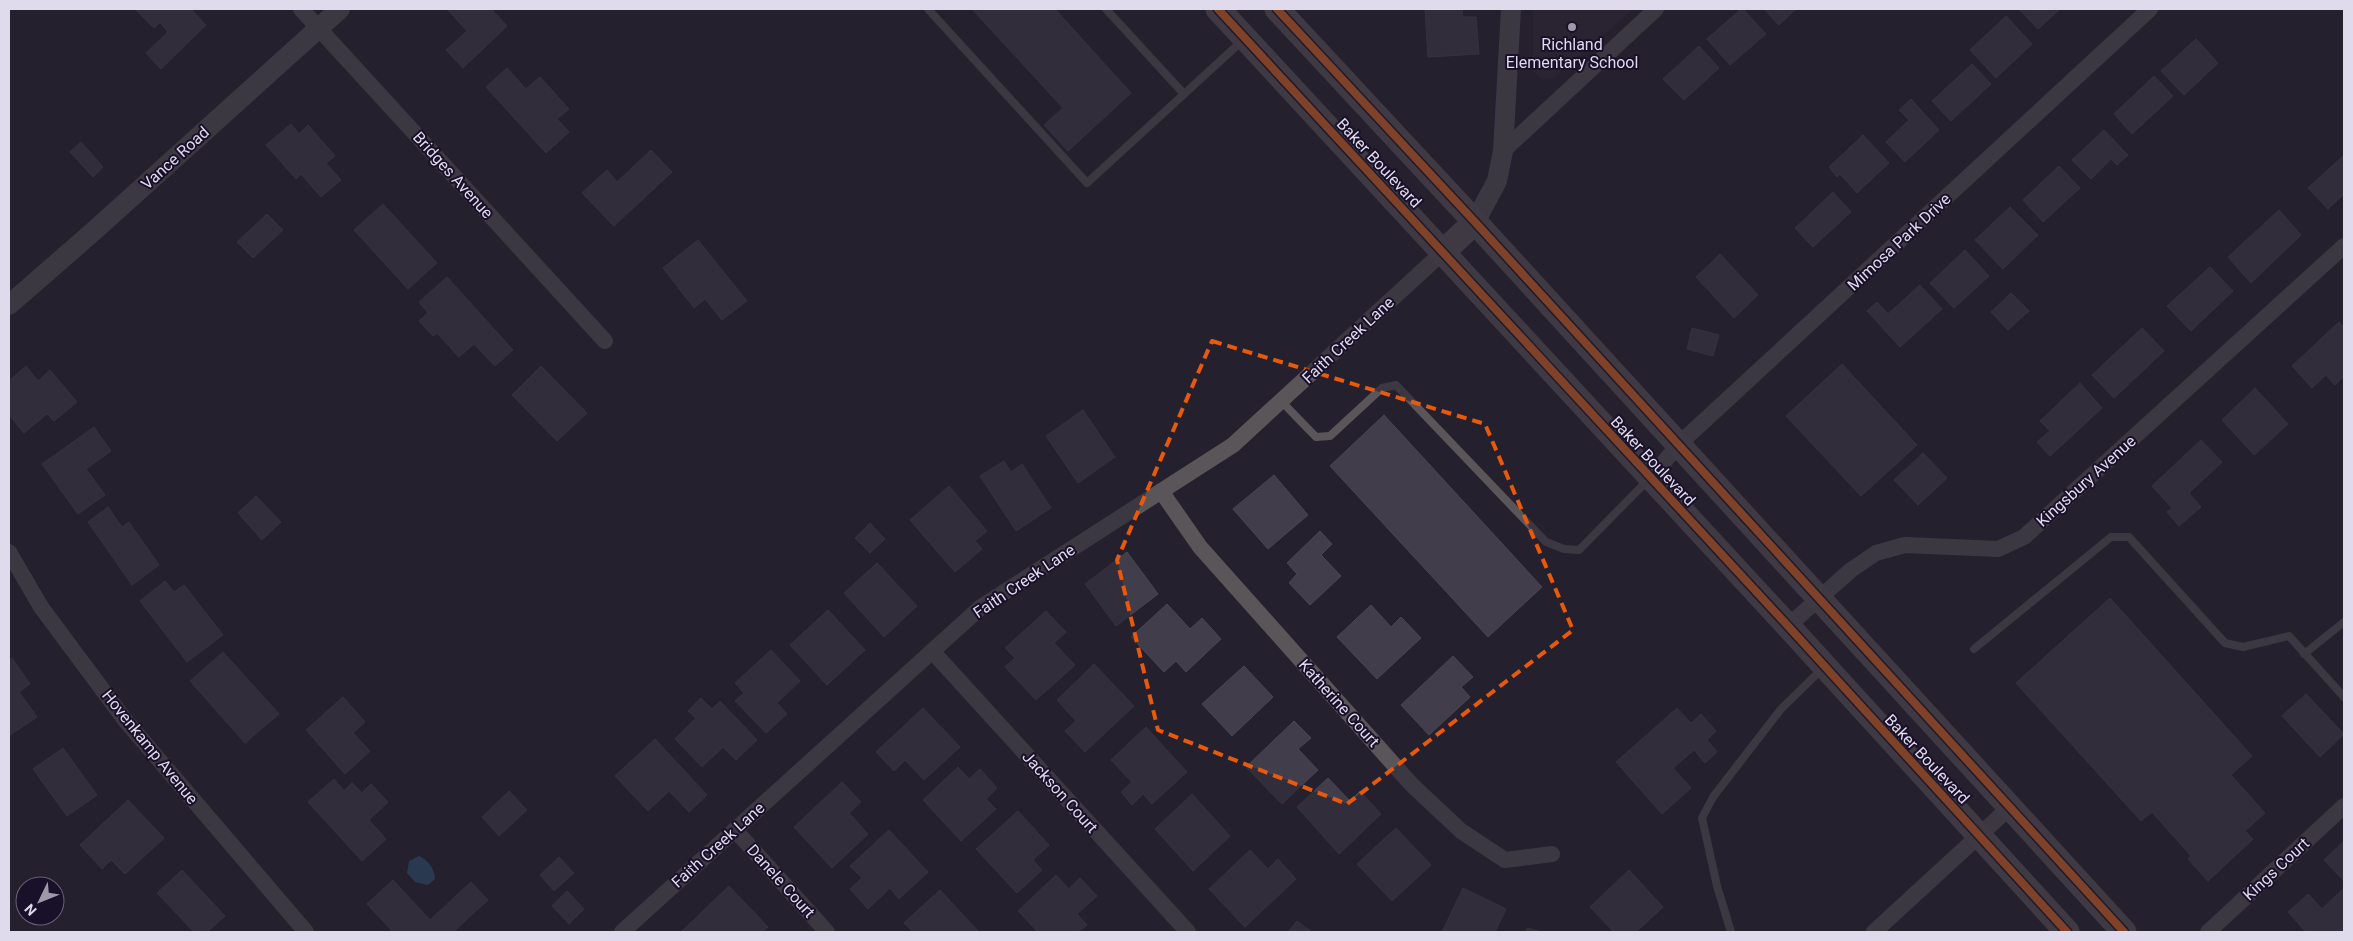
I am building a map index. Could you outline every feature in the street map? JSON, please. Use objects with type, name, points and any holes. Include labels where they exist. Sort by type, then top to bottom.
[{"type":"main road","name":"Baker Boulevard","points":[[1218,9],[1788,626],[2067,932]]},
{"type":"main road","name":"Baker Boulevard","points":[[1277,9],[1475,222],[2124,932]]},
{"type":"main road","points":[[1443,252],[1475,222]]},
{"type":"street","name":"Bridges Avenue","points":[[302,9],[605,341]]},
{"type":"street","name":"Vance Road","points":[[9,305],[340,9]]},
{"type":"street","points":[[1475,222],[1496,181],[1503,151],[1511,9]]},
{"type":"street","name":"Mimosa Park Drive","points":[[1651,478],[1678,445],[2150,9]]},
{"type":"street","points":[[1503,151],[1654,10]]},
{"type":"street","name":"Kingsbury Avenue","points":[[1788,626],[1851,570],[1876,553],[1905,545],[1998,549],[2024,537],[2344,246]]},
{"type":"street","name":"Faith Creek Lane","points":[[622,932],[980,607],[1233,445],[1443,252]]},
{"type":"street","name":"Katherine Court","points":[[1162,491],[1200,547],[1412,785],[1461,831],[1505,860],[1552,854]]},
{"type":"street","name":"Hovenkamp Avenue","points":[[9,552],[41,607],[124,720],[306,932]]},
{"type":"street","name":"Jackson Court","points":[[932,651],[1188,932]]},
{"type":"street","name":"Kings Court","points":[[2208,932],[2344,806]]},
{"type":"street","points":[[1874,932],[2009,808]]},
{"type":"street","name":"Danele Court","points":[[734,830],[827,932]]},
{"type":"lane","points":[[928,9],[1087,183],[1245,38]]},
{"type":"lane","points":[[1106,9],[1184,94]]},
{"type":"lane","points":[[1282,401],[1316,437],[1330,436],[1382,388],[1396,385],[1546,542],[1564,549],[1578,550],[1651,478]]},
{"type":"lane","points":[[1974,649],[2111,538],[2129,538],[2225,643],[2243,647],[2289,636],[2344,695]]},
{"type":"lane","points":[[2304,654],[2344,622]]},
{"type":"lane","points":[[1731,932],[1716,886],[1702,818],[1713,797],[1782,709],[1824,667]]},
{"type":"highlighted area","points":[[1212,341],[1485,424],[1573,630],[1347,804],[1158,730],[1117,560]]},
{"type":"shaded area","name":"Richland Elementary School","points":[[1533,9],[1633,9],[1554,78],[1548,80],[1542,79],[1533,71]]},
{"type":"water","points":[[419,856],[428,862],[434,872],[435,879],[428,885],[415,882],[407,873],[409,861]]},
{"type":"building","points":[[135,9],[191,9],[206,25],[161,69],[146,53],[168,32],[160,22],[154,28]]},
{"type":"building","points":[[447,9],[491,9],[507,26],[463,68],[446,50],[467,31]]},
{"type":"building","points":[[972,9],[1055,9],[1131,93],[1068,151],[1044,125],[1063,108]]},
{"type":"building","points":[[1425,9],[1462,9],[1463,17],[1476,17],[1479,54],[1428,57]]},
{"type":"building","points":[[1741,9],[1766,34],[1730,65],[1707,39]]},
{"type":"building","points":[[1764,9],[1796,9],[1779,25]]},
{"type":"building","points":[[2019,9],[2060,9],[2038,29]]},
{"type":"building","points":[[2006,16],[2032,44],[1996,78],[1970,50]]},
{"type":"building","points":[[2196,39],[2218,63],[2184,95],[2161,71]]},
{"type":"building","points":[[1699,46],[1719,68],[1684,100],[1663,79]]},
{"type":"building","points":[[1972,64],[1991,84],[1951,121],[1932,101]]},
{"type":"building","points":[[507,68],[526,89],[540,77],[569,109],[557,119],[569,132],[546,153],[486,87]]},
{"type":"building","points":[[2154,76],[2173,96],[2132,134],[2114,114]]},
{"type":"building","points":[[1911,99],[1939,130],[1905,162],[1886,142],[1909,120],[1899,110]]},
{"type":"building","points":[[291,124],[299,134],[308,125],[335,156],[326,163],[341,180],[321,197],[301,174],[296,179],[266,145]]},
{"type":"building","points":[[2104,130],[2128,155],[2117,165],[2111,159],[2091,179],[2072,160]]},
{"type":"building","points":[[1863,135],[1889,163],[1857,193],[1840,174],[1837,177],[1829,167]]},
{"type":"building","points":[[81,142],[103,167],[93,177],[70,152]]},
{"type":"building","points":[[651,150],[672,172],[614,226],[582,193],[607,170],[617,182]]},
{"type":"building","points":[[2344,155],[2344,194],[2328,209],[2308,188]]},
{"type":"building","points":[[2059,166],[2080,188],[2043,222],[2023,200]]},
{"type":"building","points":[[1833,192],[1851,212],[1813,247],[1795,228]]},
{"type":"building","points":[[383,204],[437,263],[408,289],[354,230]]},
{"type":"building","points":[[2010,207],[2038,235],[2003,269],[1975,240]]},
{"type":"building","points":[[2279,210],[2301,235],[2251,283],[2228,257]]},
{"type":"building","points":[[267,214],[283,230],[253,258],[237,242]]},
{"type":"building","points":[[698,240],[747,301],[722,320],[705,299],[694,308],[663,268]]},
{"type":"building","points":[[1965,250],[1989,276],[1954,308],[1930,283]]},
{"type":"building","points":[[1720,254],[1758,295],[1734,318],[1696,277]]},
{"type":"building","points":[[2210,267],[2233,291],[2191,331],[2167,306]]},
{"type":"building","points":[[447,277],[513,350],[495,366],[474,344],[459,357],[437,333],[433,336],[419,321],[428,313],[419,302]]},
{"type":"building","points":[[1920,285],[1942,309],[1900,347],[1867,311],[1877,302],[1888,314]]},
{"type":"building","points":[[2011,293],[2029,311],[2008,330],[1991,312]]},
{"type":"building","points":[[2339,322],[2344,327],[2344,376],[2335,385],[2326,375],[2312,388],[2292,366]]},
{"type":"building","points":[[1692,328],[1719,335],[1713,356],[1687,349]]},
{"type":"building","points":[[2142,328],[2164,351],[2114,398],[2092,375]]},
{"type":"building","points":[[1842,364],[1917,445],[1861,496],[1786,416]]},
{"type":"building","points":[[26,366],[38,381],[50,370],[77,402],[54,421],[47,414],[24,433],[9,415],[9,381]]},
{"type":"building","points":[[541,366],[587,413],[557,441],[512,395]]},
{"type":"building","points":[[2080,383],[2102,408],[2050,456],[2037,442],[2050,431],[2040,421]]},
{"type":"building","points":[[2255,388],[2288,424],[2254,455],[2222,420]]},
{"type":"building","points":[[1083,410],[1115,457],[1078,483],[1046,436]]},
{"type":"building","points":[[1384,415],[1542,587],[1488,637],[1330,466]]},
{"type":"building","points":[[94,427],[111,451],[86,469],[105,495],[78,514],[42,464]]},
{"type":"building","points":[[2201,440],[2222,462],[2189,493],[2201,507],[2179,526],[2167,512],[2172,508],[2152,486]]},
{"type":"building","points":[[1923,453],[1947,478],[1918,505],[1894,480]]},
{"type":"building","points":[[1004,461],[1011,472],[1022,464],[1051,508],[1016,531],[980,476]]},
{"type":"building","points":[[1274,475],[1308,515],[1268,549],[1233,509]]},
{"type":"building","points":[[949,486],[987,531],[975,541],[982,549],[955,572],[910,520]]},
{"type":"building","points":[[256,496],[281,522],[262,540],[238,513]]},
{"type":"building","points":[[108,507],[122,527],[129,522],[159,565],[132,585],[88,522]]},
{"type":"building","points":[[870,523],[885,539],[870,553],[855,538]]},
{"type":"building","points":[[1320,531],[1332,544],[1321,555],[1341,576],[1310,605],[1289,583],[1297,574],[1287,563]]},
{"type":"building","points":[[1127,552],[1158,594],[1116,626],[1085,584]]},
{"type":"building","points":[[877,563],[917,606],[884,637],[844,593]]},
{"type":"building","points":[[165,581],[174,592],[184,585],[223,635],[187,662],[140,601]]},
{"type":"building","points":[[2110,598],[2252,756],[2231,775],[2265,813],[2245,831],[2253,839],[2208,881],[2188,859],[2191,856],[2152,812],[2141,821],[2016,683]]},
{"type":"building","points":[[1167,604],[1190,629],[1202,618],[1221,639],[1186,672],[1176,661],[1164,672],[1131,637]]},
{"type":"building","points":[[1371,605],[1391,627],[1401,617],[1421,638],[1377,679],[1337,637]]},
{"type":"building","points":[[828,610],[865,650],[827,685],[790,645]]},
{"type":"building","points":[[1046,611],[1066,632],[1054,643],[1075,665],[1036,700],[1005,667],[1015,658],[1005,648]]},
{"type":"building","points":[[771,650],[800,681],[777,703],[787,714],[766,733],[735,701],[744,693],[735,683]]},
{"type":"building","points":[[223,652],[279,714],[245,743],[190,681]]},
{"type":"building","points":[[1453,656],[1473,677],[1461,687],[1470,697],[1429,735],[1401,705]]},
{"type":"building","points":[[12,658],[30,684],[19,692],[37,717],[10,735],[9,660]]},
{"type":"building","points":[[1094,664],[1134,706],[1085,752],[1065,731],[1076,721],[1057,700]]},
{"type":"building","points":[[1244,666],[1273,697],[1232,736],[1202,704]]},
{"type":"building","points":[[2306,694],[2344,734],[2320,757],[2282,716]]},
{"type":"building","points":[[343,697],[365,722],[353,733],[370,751],[345,774],[306,730]]},
{"type":"building","points":[[701,698],[712,709],[720,701],[757,740],[736,760],[723,747],[702,767],[675,739],[696,718],[688,711]]},
{"type":"building","points":[[923,708],[960,747],[924,780],[905,760],[894,771],[876,752]]},
{"type":"building","points":[[1677,708],[1691,723],[1701,714],[1716,731],[1707,740],[1717,752],[1705,763],[1694,750],[1673,768],[1691,788],[1662,814],[1616,762]]},
{"type":"building","points":[[1294,721],[1311,738],[1298,749],[1318,770],[1282,804],[1246,767]]},
{"type":"building","points":[[1146,727],[1187,772],[1152,804],[1143,794],[1132,805],[1121,792],[1132,782],[1111,760]]},
{"type":"building","points":[[655,739],[707,795],[689,812],[669,791],[648,811],[615,776]]},
{"type":"building","points":[[63,748],[97,795],[67,816],[33,769]]},
{"type":"building","points":[[958,767],[969,779],[980,769],[997,788],[986,799],[996,809],[961,841],[923,800]]},
{"type":"building","points":[[1328,778],[1350,801],[1360,791],[1381,814],[1339,854],[1297,807]]},
{"type":"building","points":[[334,779],[344,791],[352,783],[362,793],[371,784],[388,802],[369,820],[386,839],[362,861],[308,802]]},
{"type":"building","points":[[842,782],[861,802],[849,813],[868,834],[832,868],[794,827]]},
{"type":"building","points":[[509,791],[527,810],[499,836],[482,817]]},
{"type":"building","points":[[1192,794],[1230,836],[1193,871],[1155,829]]},
{"type":"building","points":[[128,800],[164,838],[125,874],[111,860],[102,869],[80,845]]},
{"type":"building","points":[[1018,811],[1049,845],[1033,860],[1042,870],[1017,893],[976,849]]},
{"type":"building","points":[[1396,828],[1431,865],[1392,901],[1357,864]]},
{"type":"building","points":[[889,830],[928,872],[899,899],[890,888],[868,909],[850,889],[862,878],[850,866]]},
{"type":"building","points":[[2344,841],[2344,881],[2324,860]]},
{"type":"building","points":[[1250,850],[1268,869],[1278,859],[1296,879],[1245,927],[1209,889]]},
{"type":"building","points":[[559,857],[574,873],[554,891],[540,875]]},
{"type":"building","points":[[182,870],[225,916],[207,932],[194,932],[157,893]]},
{"type":"building","points":[[1629,870],[1663,907],[1636,932],[1614,932],[1590,907]]},
{"type":"building","points":[[1056,875],[1069,889],[1080,878],[1097,896],[1077,914],[1087,925],[1078,932],[1038,932],[1018,911]]},
{"type":"building","points":[[393,880],[430,920],[471,882],[488,900],[453,932],[393,932],[367,904]]},
{"type":"building","points":[[729,886],[768,927],[762,932],[681,932]]},
{"type":"building","points":[[1463,888],[1506,909],[1495,932],[1442,932]]},
{"type":"building","points":[[2344,888],[2344,932],[2306,932],[2288,912],[2308,894],[2322,909]]},
{"type":"building","points":[[940,890],[979,932],[913,932],[904,923]]},
{"type":"building","points":[[567,891],[584,909],[569,924],[552,906]]},
{"type":"building","points":[[1297,921],[1312,932],[1288,932]]},
{"type":"building","points":[[1527,928],[1542,932],[1526,932]]},
{"type":"cycle path","points":[[1218,9],[1788,626],[2067,932]]},
{"type":"cycle path","points":[[1277,9],[1475,222],[2124,932]]},
{"type":"place","name":"Richland Elementary School","points":[[1572,27]]}]
